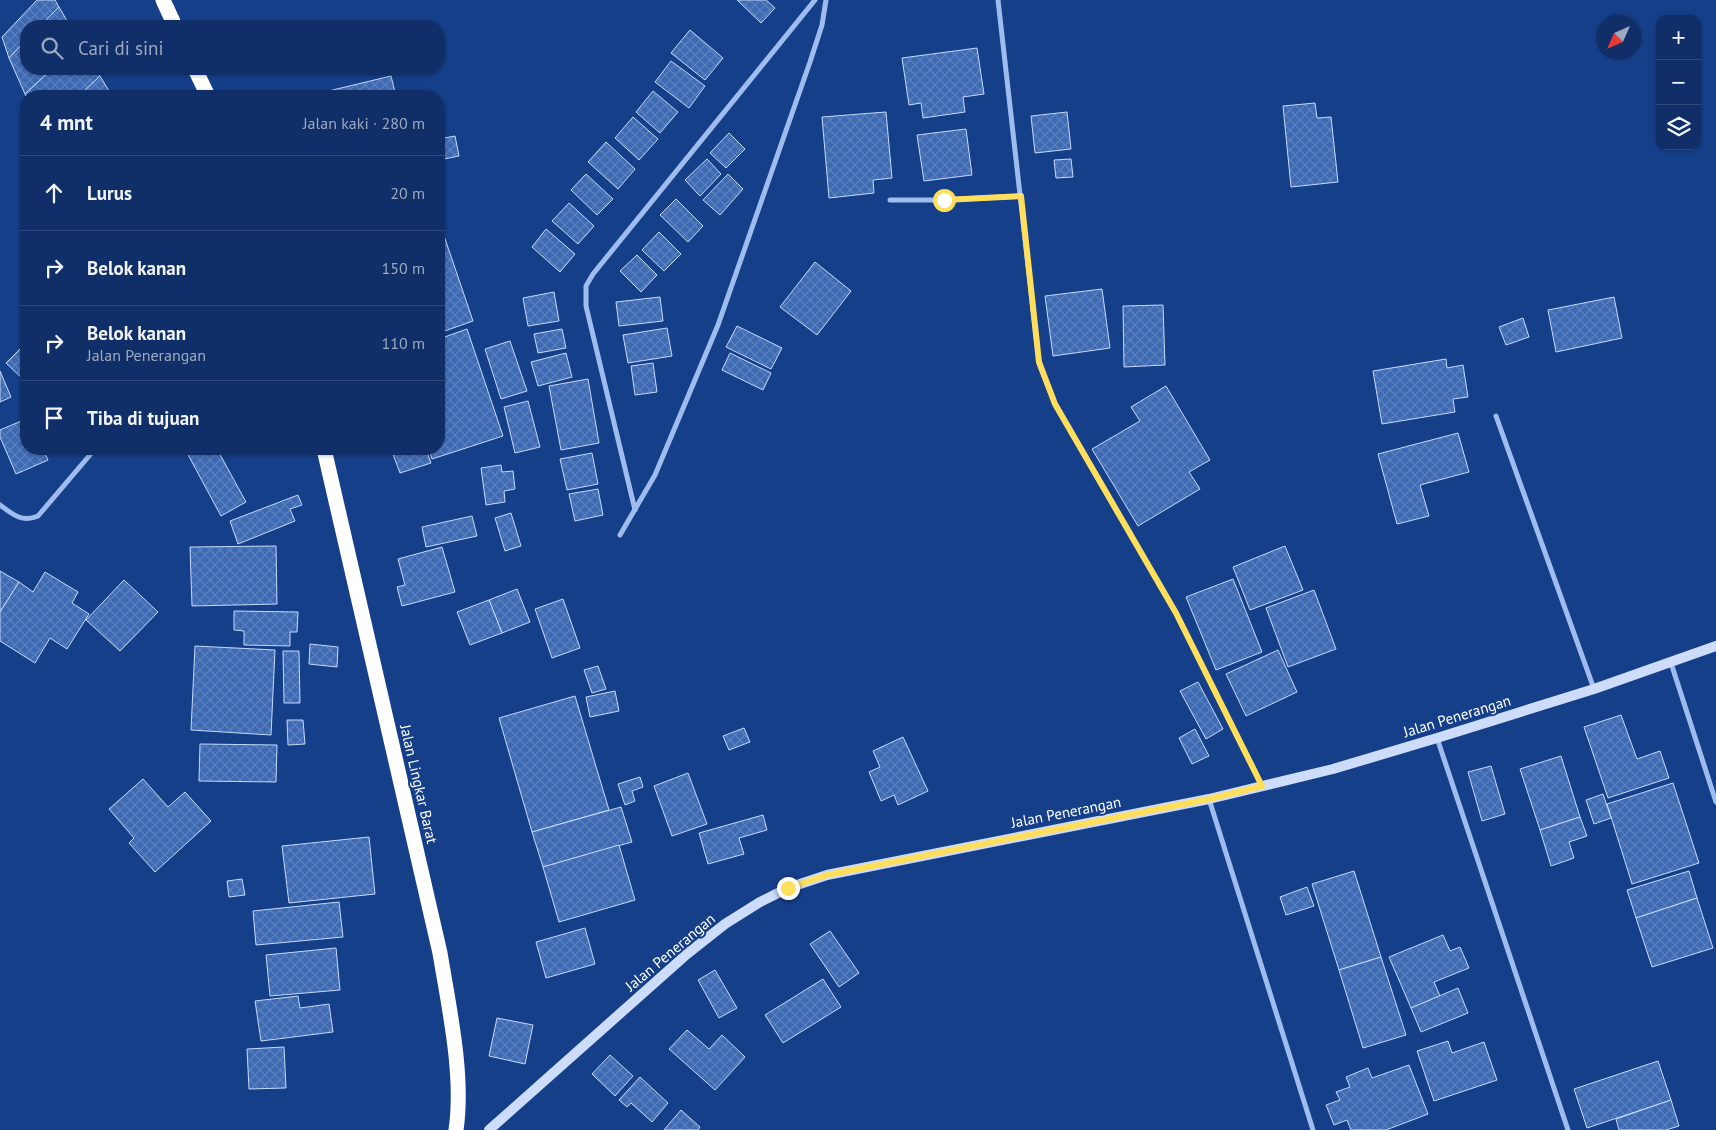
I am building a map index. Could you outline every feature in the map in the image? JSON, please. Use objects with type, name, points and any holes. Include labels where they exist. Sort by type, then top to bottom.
[{"type":"highway","points":[[163,0],[172,20]]},
{"type":"highway","points":[[198,75],[205,90]]},
{"type":"highway","name":"Jalan Lingkar Barat","points":[[325,455],[440,953],[458,1081],[456,1130]]},
{"type":"street","points":[[635,510],[586,306],[586,286],[815,0]]},
{"type":"street","points":[[620,535],[655,475],[718,325],[813,52],[822,24],[826,0]]},
{"type":"street","points":[[998,0],[1039,362],[1055,404],[1176,613],[1262,786]]},
{"type":"street","points":[[890,200],[944,200],[1021,196]]},
{"type":"street","points":[[1496,416],[1594,689]]},
{"type":"street","points":[[0,505],[18,518],[31,519],[38,516],[90,455]]},
{"type":"street","name":"Jalan Penerangan","points":[[489,1130],[688,954],[725,924],[760,902],[788,888],[827,875],[1209,799],[1333,768],[1438,738],[1594,689],[1716,646]]},
{"type":"street","points":[[1671,662],[1716,802]]},
{"type":"street","points":[[1438,738],[1568,1130]]},
{"type":"street","points":[[1209,799],[1313,1130]]},
{"type":"building","points":[[37,0],[55,0],[59,7],[46,20],[20,20],[20,46],[9,58],[2,37]]},
{"type":"building","points":[[737,0],[766,0],[775,8],[761,23]]},
{"type":"building","points":[[59,7],[67,20],[46,20]]},
{"type":"building","points":[[690,30],[723,58],[705,80],[671,53]]},
{"type":"building","points":[[20,46],[20,75],[46,75],[29,90],[23,90],[9,58]]},
{"type":"building","points":[[977,48],[984,94],[963,97],[965,112],[923,118],[921,103],[909,105],[902,58]]},
{"type":"building","points":[[671,61],[705,86],[689,108],[655,82]]},
{"type":"building","points":[[46,75],[100,76],[85,90],[29,90]]},
{"type":"building","points":[[100,76],[108,90],[85,90]]},
{"type":"building","points":[[391,76],[394,90],[333,90]]},
{"type":"building","points":[[653,91],[678,112],[660,133],[636,112]]},
{"type":"building","points":[[1315,103],[1317,118],[1331,117],[1338,182],[1291,187],[1283,106]]},
{"type":"building","points":[[886,112],[892,178],[873,180],[874,193],[829,198],[822,117]]},
{"type":"building","points":[[1067,112],[1071,149],[1035,153],[1031,116]]},
{"type":"building","points":[[633,117],[658,139],[639,160],[615,138]]},
{"type":"building","points":[[966,129],[972,175],[924,181],[917,135]]},
{"type":"building","points":[[729,133],[745,149],[726,168],[710,153]]},
{"type":"building","points":[[455,136],[459,156],[445,159],[445,138]]},
{"type":"building","points":[[606,142],[635,169],[618,189],[588,162]]},
{"type":"building","points":[[707,159],[721,174],[700,196],[685,180]]},
{"type":"building","points":[[1071,159],[1073,177],[1056,178],[1054,160]]},
{"type":"building","points":[[586,174],[613,199],[597,215],[571,190]]},
{"type":"building","points":[[728,174],[743,189],[720,215],[703,200]]},
{"type":"building","points":[[676,199],[703,226],[688,242],[660,215]]},
{"type":"building","points":[[569,203],[594,226],[578,244],[552,221]]},
{"type":"building","points":[[546,229],[575,254],[560,272],[532,247]]},
{"type":"building","points":[[659,232],[681,254],[664,271],[642,250]]},
{"type":"building","points":[[445,239],[473,321],[445,331]]},
{"type":"building","points":[[637,255],[657,275],[641,292],[620,271]]},
{"type":"building","points":[[815,262],[851,291],[817,335],[780,307]]},
{"type":"building","points":[[1102,289],[1110,348],[1053,356],[1045,296]]},
{"type":"building","points":[[554,292],[559,321],[528,326],[523,298]]},
{"type":"building","points":[[660,297],[663,321],[619,326],[616,302]]},
{"type":"building","points":[[1614,297],[1622,338],[1556,352],[1548,310]]},
{"type":"building","points":[[1163,305],[1165,365],[1124,367],[1123,306]]},
{"type":"building","points":[[1523,318],[1529,337],[1506,345],[1499,327]]},
{"type":"building","points":[[737,326],[782,348],[771,369],[726,347]]},
{"type":"building","points":[[667,328],[672,356],[628,363],[623,335]]},
{"type":"building","points":[[467,329],[503,436],[445,455],[445,337]]},
{"type":"building","points":[[562,329],[566,348],[538,353],[534,334]]},
{"type":"building","points":[[510,341],[527,391],[501,399],[485,349]]},
{"type":"building","points":[[20,349],[20,376],[6,363]]},
{"type":"building","points":[[566,353],[572,377],[538,386],[531,362]]},
{"type":"building","points":[[730,353],[771,373],[763,390],[722,370]]},
{"type":"building","points":[[1446,359],[1447,368],[1463,365],[1468,397],[1453,399],[1455,412],[1382,424],[1373,371]]},
{"type":"building","points":[[653,363],[657,392],[635,395],[631,366]]},
{"type":"building","points":[[0,371],[11,397],[0,402]]},
{"type":"building","points":[[588,379],[599,443],[561,450],[549,386]]},
{"type":"building","points":[[1166,386],[1210,460],[1189,472],[1200,489],[1138,526],[1092,449],[1140,421],[1131,407]]},
{"type":"building","points":[[528,401],[540,447],[515,453],[504,407]]},
{"type":"building","points":[[20,422],[20,455],[46,455],[48,460],[16,474],[0,437],[0,430]]},
{"type":"building","points":[[1458,433],[1469,472],[1420,485],[1429,516],[1397,524],[1378,454]]},
{"type":"building","points":[[592,453],[598,484],[567,490],[560,459]]},
{"type":"building","points":[[188,455],[220,455],[246,502],[221,516]]},
{"type":"building","points":[[393,455],[428,455],[431,463],[400,473]]},
{"type":"building","points":[[431,455],[444,455],[432,459]]},
{"type":"building","points":[[501,465],[502,472],[513,471],[515,489],[504,491],[505,502],[486,505],[481,468]]},
{"type":"building","points":[[598,489],[603,515],[575,521],[569,494]]},
{"type":"building","points":[[298,495],[302,505],[290,509],[295,521],[238,544],[230,521]]},
{"type":"building","points":[[511,513],[521,546],[505,551],[495,518]]},
{"type":"building","points":[[472,516],[477,536],[426,547],[422,527]]},
{"type":"building","points":[[276,546],[277,604],[192,606],[190,547]]},
{"type":"building","points":[[1285,546],[1303,590],[1250,610],[1233,567]]},
{"type":"building","points":[[442,547],[455,592],[402,606],[397,587],[405,585],[398,559]]},
{"type":"building","points":[[0,571],[19,582],[0,612]]},
{"type":"building","points":[[45,572],[78,592],[72,603],[89,614],[67,649],[50,638],[35,663],[0,641],[0,612],[19,582],[33,592]]},
{"type":"building","points":[[1233,579],[1262,652],[1216,670],[1186,597]]},
{"type":"building","points":[[124,580],[158,612],[120,651],[86,620]]},
{"type":"building","points":[[517,589],[530,622],[502,633],[489,600]]},
{"type":"building","points":[[1314,590],[1336,649],[1288,667],[1266,608]]},
{"type":"building","points":[[563,599],[580,648],[552,658],[535,609]]},
{"type":"building","points":[[489,600],[502,633],[470,645],[457,612]]},
{"type":"building","points":[[234,611],[298,612],[297,632],[290,632],[290,646],[244,645],[244,631],[234,630]]},
{"type":"building","points":[[310,644],[338,647],[337,667],[309,664]]},
{"type":"building","points":[[195,646],[275,650],[271,735],[191,730]]},
{"type":"building","points":[[1278,650],[1297,692],[1246,716],[1226,674]]},
{"type":"building","points":[[283,651],[299,651],[300,703],[284,703]]},
{"type":"building","points":[[598,666],[606,689],[592,693],[584,670]]},
{"type":"building","points":[[1198,682],[1223,729],[1206,739],[1180,691]]},
{"type":"building","points":[[615,691],[619,711],[590,717],[586,697]]},
{"type":"building","points":[[575,696],[609,810],[532,832],[499,718]]},
{"type":"building","points":[[1621,715],[1637,759],[1660,751],[1669,778],[1608,798],[1584,727]]},
{"type":"building","points":[[287,720],[303,720],[305,744],[288,745]]},
{"type":"building","points":[[744,728],[750,742],[729,750],[723,736]]},
{"type":"building","points":[[1195,729],[1209,756],[1192,764],[1179,738]]},
{"type":"building","points":[[903,737],[928,791],[898,805],[894,795],[881,801],[869,772],[880,767],[873,751]]},
{"type":"building","points":[[200,744],[277,745],[276,782],[199,781]]},
{"type":"building","points":[[1561,756],[1580,817],[1540,830],[1520,769]]},
{"type":"building","points":[[1491,766],[1505,814],[1482,821],[1468,772]]},
{"type":"building","points":[[688,773],[707,824],[672,836],[654,786]]},
{"type":"building","points":[[640,777],[643,787],[632,791],[635,801],[625,805],[618,784]]},
{"type":"building","points":[[143,779],[168,807],[185,792],[211,821],[155,872],[129,843],[134,838],[109,809]]},
{"type":"building","points":[[1673,783],[1699,863],[1632,884],[1607,804]]},
{"type":"building","points":[[1603,794],[1611,818],[1594,824],[1586,800]]},
{"type":"building","points":[[621,807],[632,842],[543,867],[532,832]]},
{"type":"building","points":[[763,815],[767,830],[739,838],[744,854],[708,864],[699,833]]},
{"type":"building","points":[[1580,817],[1587,836],[1569,842],[1574,858],[1551,866],[1540,830]]},
{"type":"building","points":[[369,837],[375,894],[289,903],[282,846]]},
{"type":"building","points":[[619,845],[635,900],[559,922],[543,867]]},
{"type":"building","points":[[1354,871],[1381,957],[1339,970],[1312,884]]},
{"type":"building","points":[[1689,871],[1697,898],[1636,918],[1627,890]]},
{"type":"building","points":[[242,879],[245,895],[229,897],[227,881]]},
{"type":"building","points":[[1307,887],[1314,906],[1286,915],[1280,897]]},
{"type":"building","points":[[1697,898],[1713,948],[1652,967],[1636,918]]},
{"type":"building","points":[[339,902],[343,937],[256,945],[253,911]]},
{"type":"building","points":[[585,928],[595,964],[546,978],[536,942]]},
{"type":"building","points":[[830,931],[859,973],[839,987],[810,944]]},
{"type":"building","points":[[1443,935],[1450,951],[1460,947],[1469,968],[1434,982],[1440,996],[1411,1008],[1389,957]]},
{"type":"building","points":[[336,948],[340,990],[270,996],[266,955]]},
{"type":"building","points":[[1381,957],[1406,1035],[1363,1048],[1339,970]]},
{"type":"building","points":[[715,970],[737,1008],[719,1018],[698,980]]},
{"type":"building","points":[[823,979],[841,1007],[783,1043],[765,1015]]},
{"type":"building","points":[[1458,988],[1468,1013],[1421,1032],[1411,1008]]},
{"type":"building","points":[[298,996],[300,1008],[329,1004],[333,1032],[261,1041],[255,1001]]},
{"type":"building","points":[[497,1018],[533,1025],[525,1064],[489,1056]]},
{"type":"building","points":[[687,1030],[709,1049],[722,1035],[745,1057],[715,1090],[669,1049]]},
{"type":"building","points":[[1448,1041],[1452,1053],[1484,1042],[1497,1080],[1434,1101],[1417,1051]]},
{"type":"building","points":[[284,1047],[286,1088],[249,1089],[247,1049]]},
{"type":"building","points":[[610,1055],[633,1076],[615,1096],[592,1074]]},
{"type":"building","points":[[1658,1061],[1671,1100],[1587,1128],[1574,1089]]},
{"type":"building","points":[[1409,1065],[1428,1114],[1386,1130],[1351,1130],[1347,1120],[1334,1125],[1326,1105],[1340,1100],[1336,1092],[1350,1087],[1346,1077],[1368,1068],[1372,1078]]},
{"type":"building","points":[[640,1077],[668,1103],[652,1122],[631,1103],[627,1107],[619,1100]]},
{"type":"building","points":[[1671,1100],[1679,1126],[1666,1130],[1619,1130],[1616,1119]]},
{"type":"building","points":[[681,1110],[700,1127],[698,1130],[664,1130]]},
{"type":"route","points":[[788,888],[827,875],[1209,799],[1262,786],[1176,613],[1055,404],[1039,362],[1021,196],[944,200]]}]
